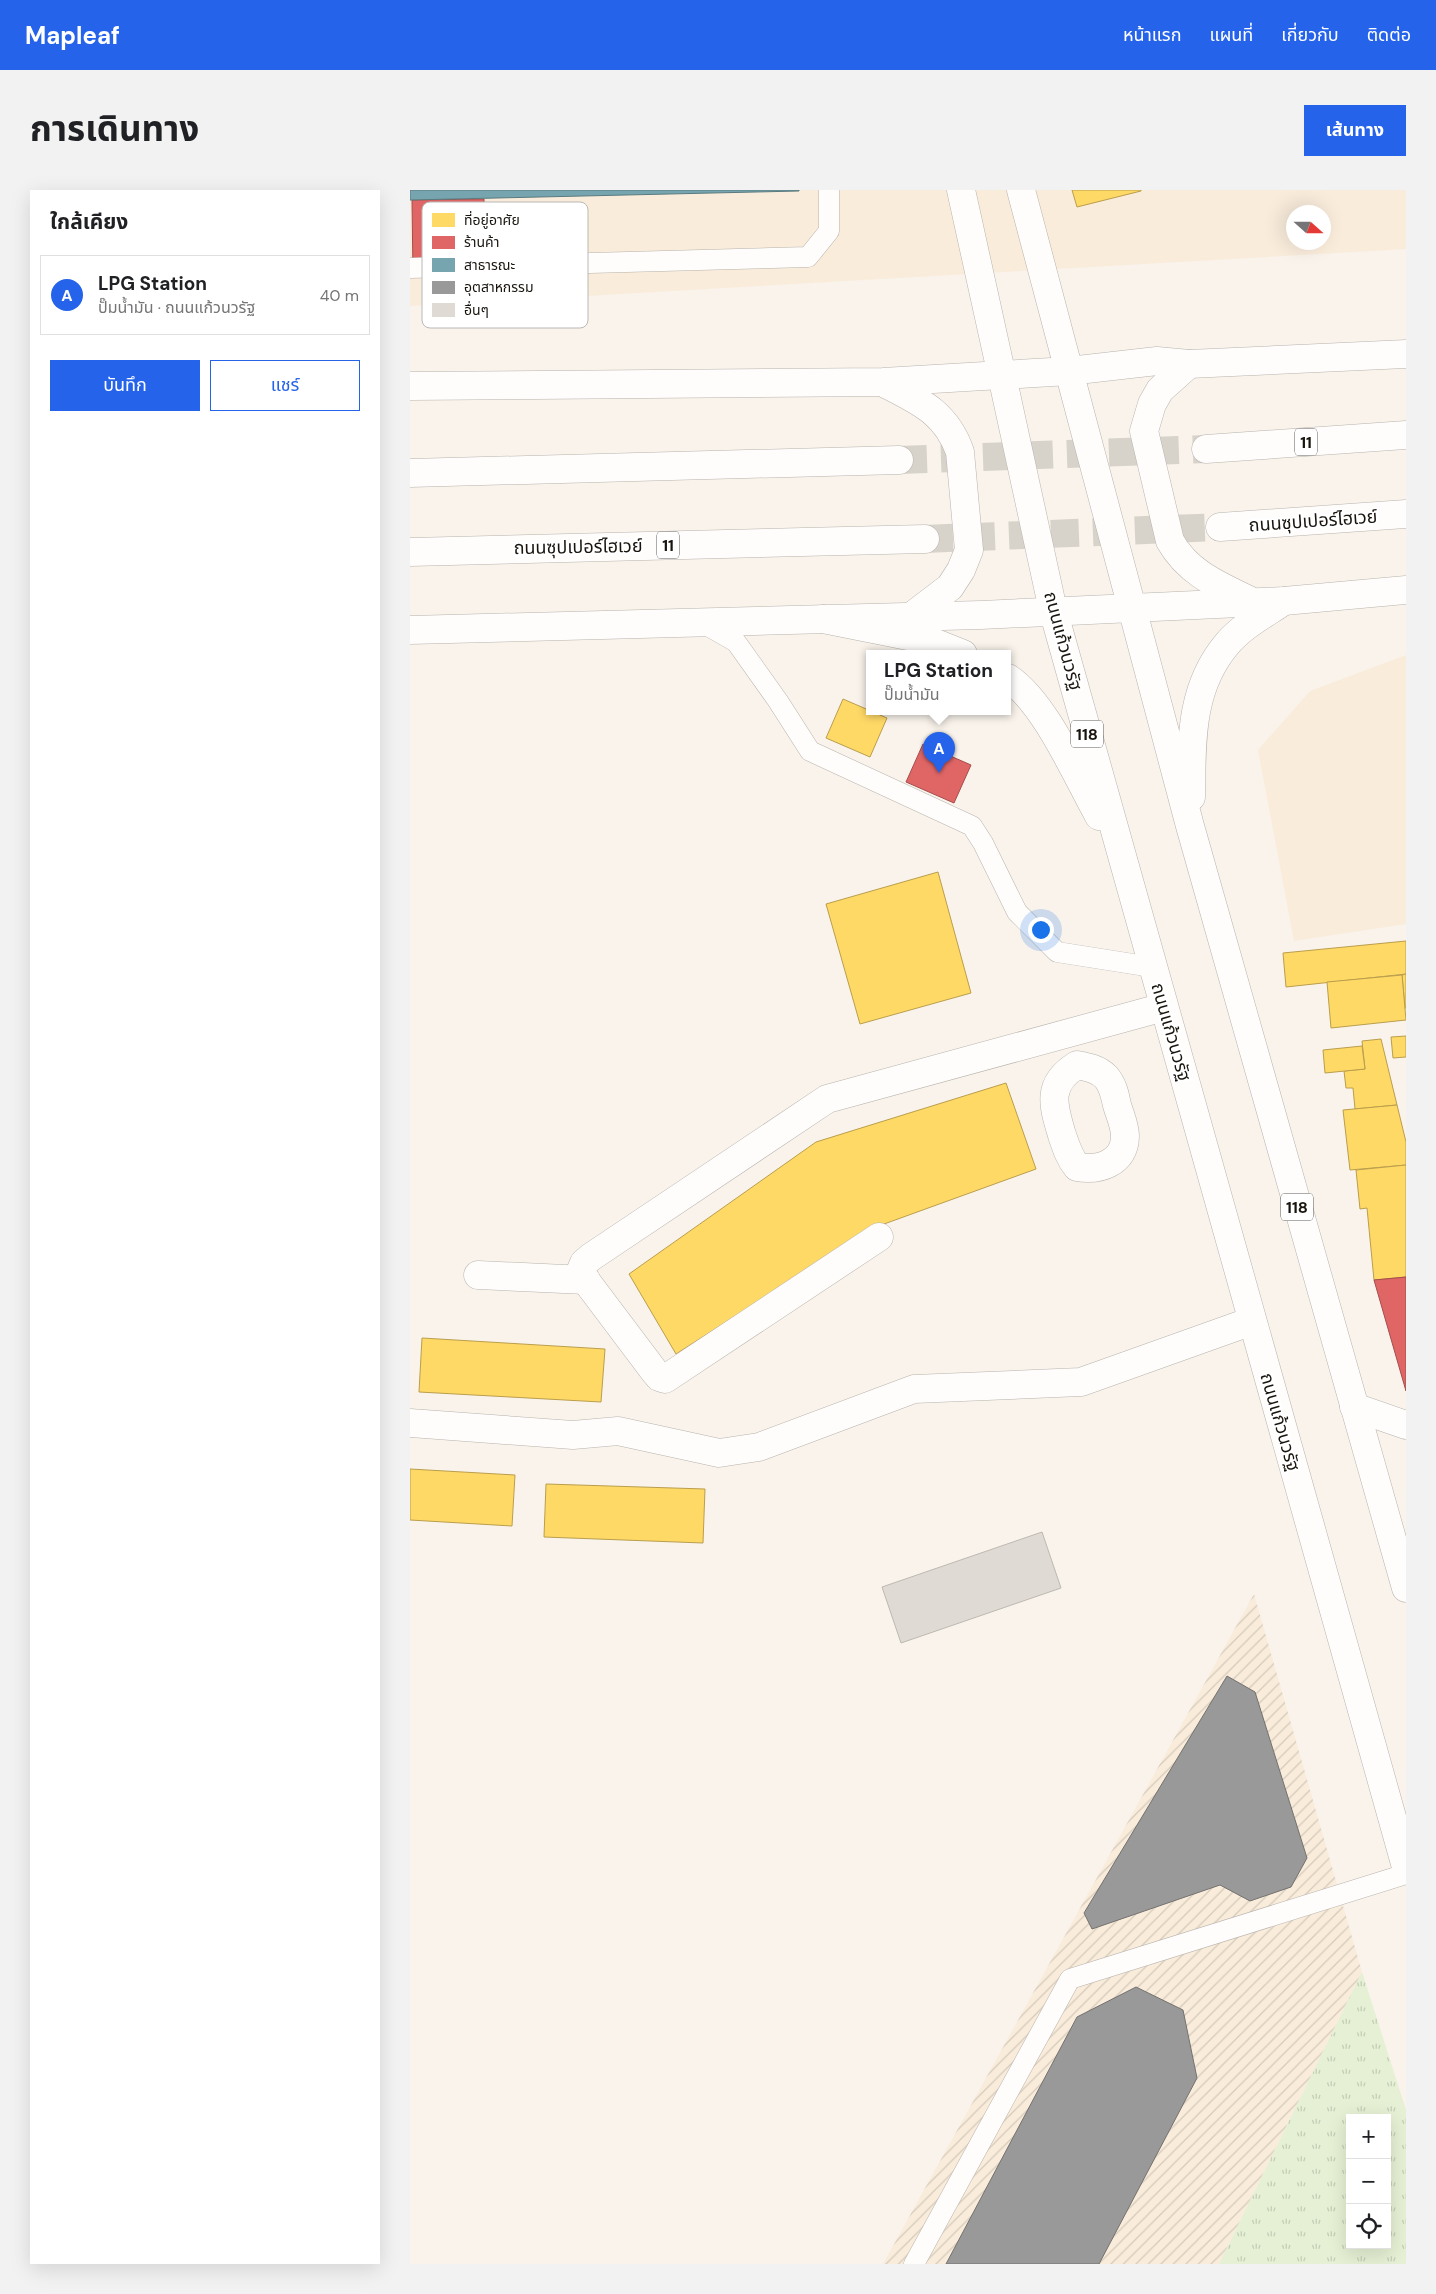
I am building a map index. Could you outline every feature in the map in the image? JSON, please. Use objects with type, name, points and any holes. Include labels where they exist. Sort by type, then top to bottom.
[{"type":"main road","name":"ถนนแก้วนวรัฐ","points":[[961,190],[1053,610],[1406,1867]]},
{"type":"main road","points":[[1021,190],[1069,371]]},
{"type":"main road","points":[[410,386],[883,382],[1069,371],[1157,361],[1189,364],[1406,354]]},
{"type":"main road","points":[[1189,364],[1160,390],[1152,404],[1144,431],[1170,542],[1178,555],[1194,571],[1250,601]]},
{"type":"main road","name":"118","points":[[1069,371],[1130,607],[1190,826],[1354,1407],[1399,1539],[1406,1588]]},
{"type":"main road","points":[[883,382],[924,404],[939,415],[955,436],[960,452],[969,550],[961,570],[950,587],[912,616]]},
{"type":"main road","name":"11","points":[[1206,449],[1406,435]]},
{"type":"main road","points":[[410,473],[899,460]]},
{"type":"main road","name":"ถนนซุปเปอร์ไฮเวย์","points":[[1220,527],[1406,514]]},
{"type":"main road","name":"ถนนซุปเปอร์ไฮเวย์","points":[[410,552],[925,539]]},
{"type":"main road","points":[[410,630],[981,615],[1284,600],[1406,590]]},
{"type":"main road","points":[[1190,826],[1193,726],[1197,698],[1208,674],[1226,645],[1241,630],[1284,600]]},
{"type":"main road","points":[[824,618],[928,640],[953,650]]},
{"type":"main road","points":[[1011,680],[1021,686],[1045,717],[1121,857]]},
{"type":"main road","points":[[879,1237],[665,1378],[659,1377],[654,1372],[586,1280],[581,1270],[587,1260],[827,1100],[1164,1007]]},
{"type":"main road","points":[[1068,1034],[1077,1065]]},
{"type":"main road","points":[[478,1276],[586,1280]]},
{"type":"main road","points":[[410,1423],[573,1435],[618,1431],[719,1453],[759,1447],[914,1389],[1081,1382],[1252,1321]]},
{"type":"main road","points":[[1354,1407],[1406,1424]]},
{"type":"lane","points":[[588,263],[808,257],[829,231],[829,190]]},
{"type":"lane","points":[[700,622],[736,642],[778,701],[810,751],[972,826],[983,843],[1017,912],[1057,952],[1152,968]]},
{"type":"lane","points":[[914,2264],[1070,1979],[1406,1874]]},
{"type":"shaded area","points":[[410,190],[1406,190],[1406,249],[588,296],[588,202],[422,202],[422,305],[410,306]]},
{"type":"shaded area","points":[[1406,655],[1406,924],[1294,941],[1258,750],[1310,691]]},
{"type":"shaded area","points":[[1254,1594],[1362,1972],[1219,2264],[883,2264]]},
{"type":"green space","points":[[1362,1972],[1406,2110],[1406,2264],[1219,2264]]},
{"type":"building: ที่อยู่อาศัย","points":[[1072,190],[1141,190],[1141,191],[1077,207]]},
{"type":"building: ที่อยู่อาศัย","points":[[843,699],[866,709],[866,715],[880,715],[887,718],[870,757],[826,738]]},
{"type":"building: ที่อยู่อาศัย","points":[[938,872],[971,993],[860,1024],[826,904]]},
{"type":"building: ที่อยู่อาศัย","points":[[1406,941],[1406,974],[1286,987],[1283,953]]},
{"type":"building: ที่อยู่อาศัย","points":[[1406,974],[1406,1008],[1405,1008],[1402,975]]},
{"type":"building: ที่อยู่อาศัย","points":[[1402,975],[1406,1020],[1331,1028],[1327,982]]},
{"type":"building: ที่อยู่อาศัย","points":[[1406,1036],[1406,1057],[1393,1058],[1391,1037]]},
{"type":"building: ที่อยู่อาศัย","points":[[1381,1039],[1397,1105],[1355,1109],[1353,1088],[1346,1088],[1344,1071],[1365,1069],[1362,1041]]},
{"type":"building: ที่อยู่อาศัย","points":[[1362,1046],[1365,1069],[1325,1073],[1323,1050]]},
{"type":"building: ที่อยู่อาศัย","points":[[1006,1083],[1036,1169],[873,1228],[676,1354],[629,1274],[816,1142]]},
{"type":"building: ที่อยู่อาศัย","points":[[1397,1105],[1406,1142],[1406,1165],[1350,1170],[1343,1110]]},
{"type":"building: ที่อยู่อาศัย","points":[[1406,1165],[1406,1277],[1374,1280],[1367,1208],[1360,1209],[1356,1170]]},
{"type":"building: ที่อยู่อาศัย","points":[[422,1338],[605,1349],[601,1402],[419,1392]]},
{"type":"building: ที่อยู่อาศัย","points":[[410,1469],[515,1475],[512,1526],[410,1520]]},
{"type":"building: ที่อยู่อาศัย","points":[[546,1484],[705,1489],[703,1543],[544,1537]]},
{"type":"building: ร้านค้า","points":[[484,199],[484,202],[422,202],[422,273],[413,273],[412,200]]},
{"type":"building: ร้านค้า","points":[[923,744],[971,765],[954,803],[906,782]]},
{"type":"building: ร้านค้า","points":[[1406,1277],[1406,1391],[1374,1280]]},
{"type":"building: สาธารณะ","points":[[410,190],[799,190],[799,191],[410,200]]},
{"type":"building: อุตสาหกรรม","points":[[1227,1676],[1255,1692],[1307,1858],[1291,1887],[1250,1901],[1220,1885],[1092,1929],[1084,1913]]},
{"type":"building: อุตสาหกรรม","points":[[1136,1987],[1183,2010],[1197,2078],[1099,2264],[946,2264],[1077,2017]]},
{"type":"building: อื่นๆ","points":[[1042,1532],[1061,1588],[901,1643],[882,1587]]},
{"type":"tunnel","points":[[899,460],[1206,449]]},
{"type":"tunnel","points":[[925,539],[1220,527]]},
{"type":"place","name":"LPG Station","points":[[939,773]]}]
